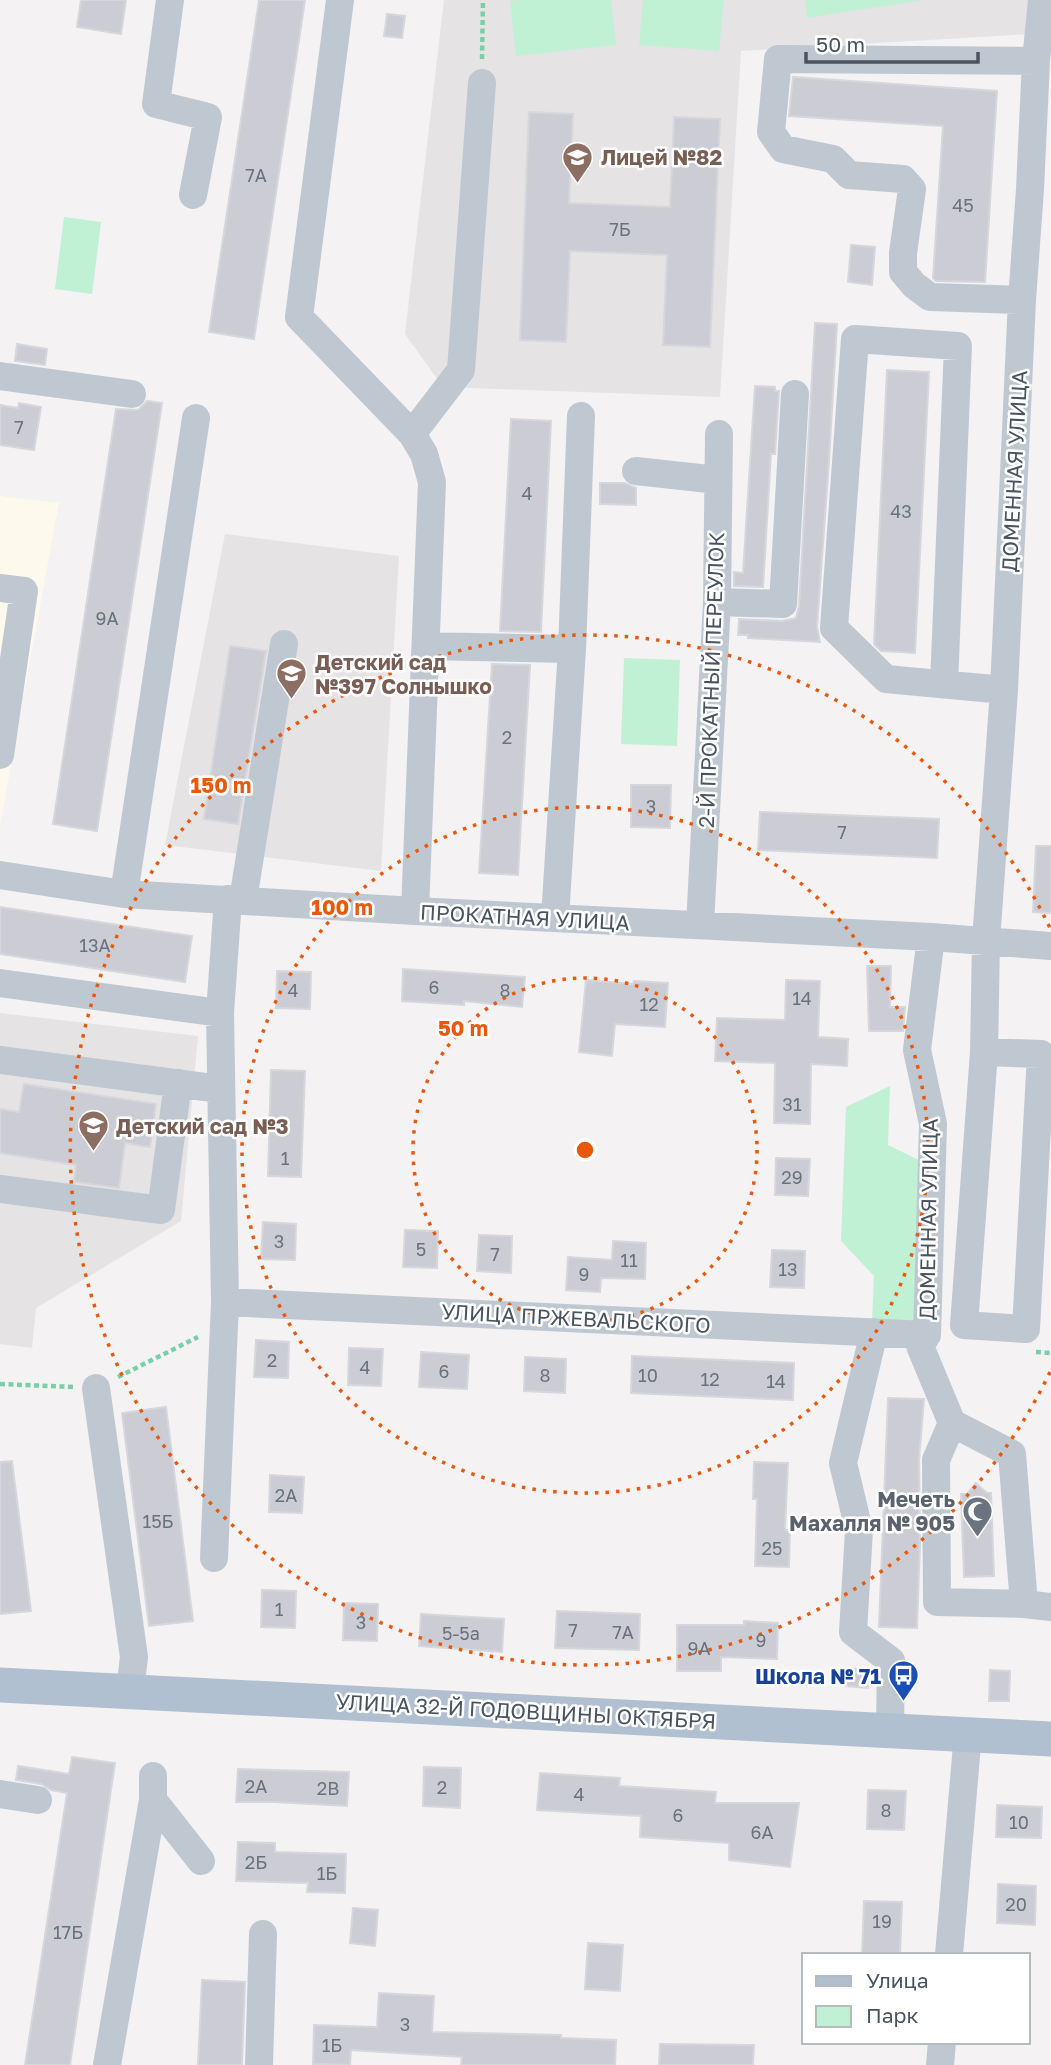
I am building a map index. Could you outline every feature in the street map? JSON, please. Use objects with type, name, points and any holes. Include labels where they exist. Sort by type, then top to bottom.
[{"type":"main road","name":"УЛИЦА 32-Й ГОДОВЩИНЫ ОКТЯБРЯ","points":[[0,1685],[1051,1739]]},
{"type":"street","points":[[170,0],[156,104],[208,117],[193,195]]},
{"type":"street","points":[[340,0],[299,317],[412,434],[424,454],[432,482],[415,911]]},
{"type":"street","name":"ДОМЕННАЯ УЛИЦА","points":[[984,1052],[1041,1054],[1026,1329],[964,1325],[984,1052],[986,941],[1004,690],[1022,300],[1041,189],[1036,61],[1042,0]]},
{"type":"street","points":[[1022,300],[930,297],[903,272],[902,253],[912,189],[903,178],[849,175],[833,159],[783,149],[771,132],[778,59],[1036,61]]},
{"type":"street","points":[[412,434],[461,370],[482,83]]},
{"type":"street","points":[[944,684],[958,346],[855,339],[834,628],[886,679],[1004,690]]},
{"type":"street","points":[[0,376],[132,394]]},
{"type":"street","points":[[717,602],[783,604],[796,394]]},
{"type":"street","points":[[555,919],[572,649],[581,416]]},
{"type":"street","points":[[124,894],[197,418]]},
{"type":"street","name":"2-Й ПРОКАТНЫЙ ПЕРЕУЛОК","points":[[700,925],[717,602],[719,434]]},
{"type":"street","points":[[636,471],[718,480]]},
{"type":"street","points":[[0,588],[24,591],[1,746]]},
{"type":"street","points":[[214,1559],[225,1302],[220,1013],[235,900],[284,644]]},
{"type":"street","points":[[426,646],[572,649]]},
{"type":"street","name":"ПРОКАТНАЯ УЛИЦА","points":[[0,875],[124,894],[931,937],[1051,946]]},
{"type":"street","name":"ДОМЕННАЯ УЛИЦА","points":[[931,937],[917,1050],[933,1125],[927,1335],[920,1346],[952,1423]]},
{"type":"street","points":[[0,983],[220,1013]]},
{"type":"street","points":[[0,1059],[220,1089]]},
{"type":"street","points":[[0,1189],[161,1210],[178,1083]]},
{"type":"street","name":"УЛИЦА ПРЖЕВАЛЬСКОГО","points":[[225,1302],[927,1335]]},
{"type":"street","points":[[874,1332],[843,1463],[859,1530],[853,1632],[891,1661],[890,1729]]},
{"type":"street","points":[[96,1388],[134,1657],[130,1691]]},
{"type":"street","points":[[952,1423],[1012,1454],[1037,1606],[937,1602],[936,1460],[952,1423]]},
{"type":"street","points":[[949,1953],[968,1733]]},
{"type":"street","points":[[107,2065],[153,1788],[201,1861]]},
{"type":"street","points":[[0,1794],[38,1800]]},
{"type":"street","points":[[259,2065],[263,1934]]},
{"type":"street","points":[[940,2065],[942,2044]]},
{"type":"path","points":[[482,83],[483,0]]},
{"type":"shaded area","name":"Лицей №82","points":[[444,0],[1031,0],[1029,34],[741,51],[720,397],[443,387],[405,334]]},
{"type":"shaded area","points":[[0,496],[59,503],[0,825]]},
{"type":"shaded area","name":"Детский сад №397 Солнышко","points":[[225,534],[399,556],[381,871],[165,845]]},
{"type":"shaded area","name":"Детский сад №3","points":[[0,1013],[198,1036],[181,1221],[36,1308],[32,1348],[0,1344]]},
{"type":"green space","points":[[611,0],[616,45],[516,56],[510,1]]},
{"type":"green space","points":[[643,0],[724,0],[719,51],[639,45]]},
{"type":"green space","points":[[805,0],[924,0],[807,18]]},
{"type":"green space","points":[[64,217],[101,222],[92,294],[55,289]]},
{"type":"green space","points":[[624,658],[680,660],[677,746],[621,744]]},
{"type":"green space","points":[[890,1086],[888,1145],[923,1162],[916,1321],[872,1321],[874,1276],[841,1241],[846,1107]]},
{"type":"building","points":[[81,0],[126,0],[121,34],[77,27]]},
{"type":"building","points":[[259,0],[305,0],[254,339],[209,332]]},
{"type":"building","points":[[387,14],[405,16],[402,38],[384,36]]},
{"type":"building","points":[[793,77],[997,91],[985,282],[936,281],[933,278],[943,126],[789,116]]},
{"type":"building","points":[[529,112],[573,114],[569,203],[670,207],[674,117],[720,119],[710,347],[663,345],[667,255],[570,251],[566,342],[520,340]]},
{"type":"building","points":[[851,245],[875,247],[872,285],[848,282]]},
{"type":"building","points":[[815,323],[837,324],[817,627],[820,642],[748,638],[748,635],[738,635],[739,619],[782,621],[796,618],[799,606]]},
{"type":"building","points":[[17,344],[47,349],[45,365],[15,361]]},
{"type":"building","points":[[887,370],[929,372],[915,653],[881,651],[874,644]]},
{"type":"building","points":[[755,386],[775,387],[775,391],[779,391],[775,454],[771,454],[763,587],[734,586],[734,572],[743,573]]},
{"type":"building","points":[[147,401],[162,403],[97,831],[53,824],[116,409],[138,410]]},
{"type":"building","points":[[19,403],[41,407],[34,450],[0,445],[0,405],[18,408]]},
{"type":"building","points":[[511,419],[551,421],[541,632],[500,631]]},
{"type":"building","points":[[600,483],[625,483],[636,488],[636,505],[600,504]]},
{"type":"building","points":[[230,646],[266,651],[238,824],[204,819]]},
{"type":"building","points":[[492,664],[530,665],[518,875],[479,873]]},
{"type":"building","points":[[631,785],[671,785],[670,828],[631,827]]},
{"type":"building","points":[[760,812],[939,819],[937,858],[758,850]]},
{"type":"building","points":[[1036,846],[1051,846],[1051,913],[1033,912]]},
{"type":"building","points":[[0,907],[192,936],[185,982],[0,954]]},
{"type":"building","points":[[867,966],[891,966],[890,1007],[905,1007],[903,1031],[869,1031]]},
{"type":"building","points":[[403,969],[525,977],[522,1007],[464,1001],[464,1005],[402,1001]]},
{"type":"building","points":[[277,971],[311,972],[310,1009],[276,1008]]},
{"type":"building","points":[[586,980],[633,984],[634,981],[668,983],[665,1027],[615,1024],[612,1056],[579,1052]]},
{"type":"building","points":[[786,980],[820,981],[818,1037],[848,1039],[847,1066],[811,1064],[810,1124],[774,1123],[775,1063],[715,1061],[717,1018],[785,1020]]},
{"type":"building","points":[[271,1070],[305,1071],[301,1177],[268,1176]]},
{"type":"building","points":[[24,1084],[156,1104],[150,1147],[125,1143],[119,1188],[74,1182],[76,1165],[0,1153],[0,1109],[19,1112]]},
{"type":"building","points":[[776,1158],[810,1159],[808,1196],[775,1195]]},
{"type":"building","points":[[263,1222],[296,1224],[295,1260],[261,1259]]},
{"type":"building","points":[[405,1230],[438,1231],[437,1268],[403,1267]]},
{"type":"building","points":[[479,1235],[512,1236],[511,1273],[477,1271]]},
{"type":"building","points":[[613,1241],[646,1243],[645,1279],[601,1278],[600,1292],[566,1290],[568,1257],[612,1260]]},
{"type":"building","points":[[772,1250],[805,1251],[804,1288],[770,1287]]},
{"type":"building","points":[[256,1340],[289,1342],[288,1378],[254,1377]]},
{"type":"building","points":[[349,1348],[383,1349],[381,1386],[348,1385]]},
{"type":"building","points":[[421,1352],[469,1355],[467,1389],[419,1387]]},
{"type":"building","points":[[632,1356],[794,1363],[793,1400],[631,1393]]},
{"type":"building","points":[[525,1357],[566,1359],[565,1393],[524,1391]]},
{"type":"building","points":[[888,1398],[924,1399],[919,1460],[917,1628],[879,1627]]},
{"type":"building","points":[[166,1407],[193,1621],[149,1626],[122,1413]]},
{"type":"building","points":[[12,1461],[31,1611],[0,1614],[0,1462]]},
{"type":"building","points":[[754,1462],[788,1463],[785,1530],[790,1530],[789,1567],[755,1566],[757,1499],[753,1499]]},
{"type":"building","points":[[270,1475],[304,1477],[302,1513],[269,1512]]},
{"type":"building","name":"Мечеть Махалля № 905","points":[[976,1483],[987,1493],[991,1493],[994,1576],[964,1577],[961,1494],[967,1494]]},
{"type":"building","points":[[262,1590],[296,1591],[295,1628],[261,1627]]},
{"type":"building","points":[[344,1603],[378,1604],[377,1641],[343,1640]]},
{"type":"building","points":[[557,1611],[640,1614],[639,1650],[555,1648]]},
{"type":"building","points":[[421,1614],[504,1619],[502,1652],[419,1646]]},
{"type":"building","points":[[744,1621],[778,1623],[777,1659],[721,1657],[721,1671],[677,1671],[677,1625],[744,1625]]},
{"type":"building","points":[[846,1668],[869,1670],[868,1688],[845,1686]]},
{"type":"building","points":[[990,1670],[1010,1671],[1009,1701],[989,1701]]},
{"type":"building","points":[[72,1757],[115,1763],[70,2065],[25,2065],[67,1793],[51,1790],[41,1784],[16,1780],[18,1766],[69,1774]]},
{"type":"building","points":[[424,1767],[461,1768],[460,1808],[423,1806]]},
{"type":"building","points":[[238,1769],[349,1772],[347,1806],[236,1802]]},
{"type":"building","points":[[540,1773],[620,1778],[619,1786],[716,1792],[715,1803],[799,1803],[790,1867],[729,1860],[729,1843],[640,1837],[641,1816],[537,1810]]},
{"type":"building","points":[[868,1790],[906,1791],[904,1830],[867,1829]]},
{"type":"building","points":[[997,1805],[1042,1807],[1041,1838],[996,1837]]},
{"type":"building","points":[[238,1842],[275,1843],[275,1852],[346,1854],[345,1893],[307,1892],[308,1883],[236,1881]]},
{"type":"building","points":[[998,1884],[1036,1886],[1035,1925],[997,1923]]},
{"type":"building","points":[[864,1901],[902,1902],[900,1953],[862,1953]]},
{"type":"building","points":[[353,1908],[378,1910],[375,1946],[350,1943]]},
{"type":"building","points":[[588,1943],[623,1945],[620,1991],[585,1989]]},
{"type":"building","points":[[202,1980],[245,1982],[242,2065],[198,2065]]},
{"type":"building","points":[[379,1993],[434,1996],[432,2032],[561,2035],[561,2038],[616,2040],[615,2065],[461,2065],[462,2057],[351,2050],[350,2065],[313,2064],[314,2025],[377,2027]]},
{"type":"building","points":[[660,2044],[754,2045],[753,2065],[659,2065]]},
{"type":"place","name":"Лицей №82","points":[[578,184]]},
{"type":"place","name":"Детский сад №397 Солнышко","points":[[292,701]]},
{"type":"place","name":"Детский сад №3","points":[[93,1153]]},
{"type":"place","name":"Мечеть Махалля № 905","points":[[978,1538]]},
{"type":"place","name":"Школа № 71","points":[[904,1703]]}]
